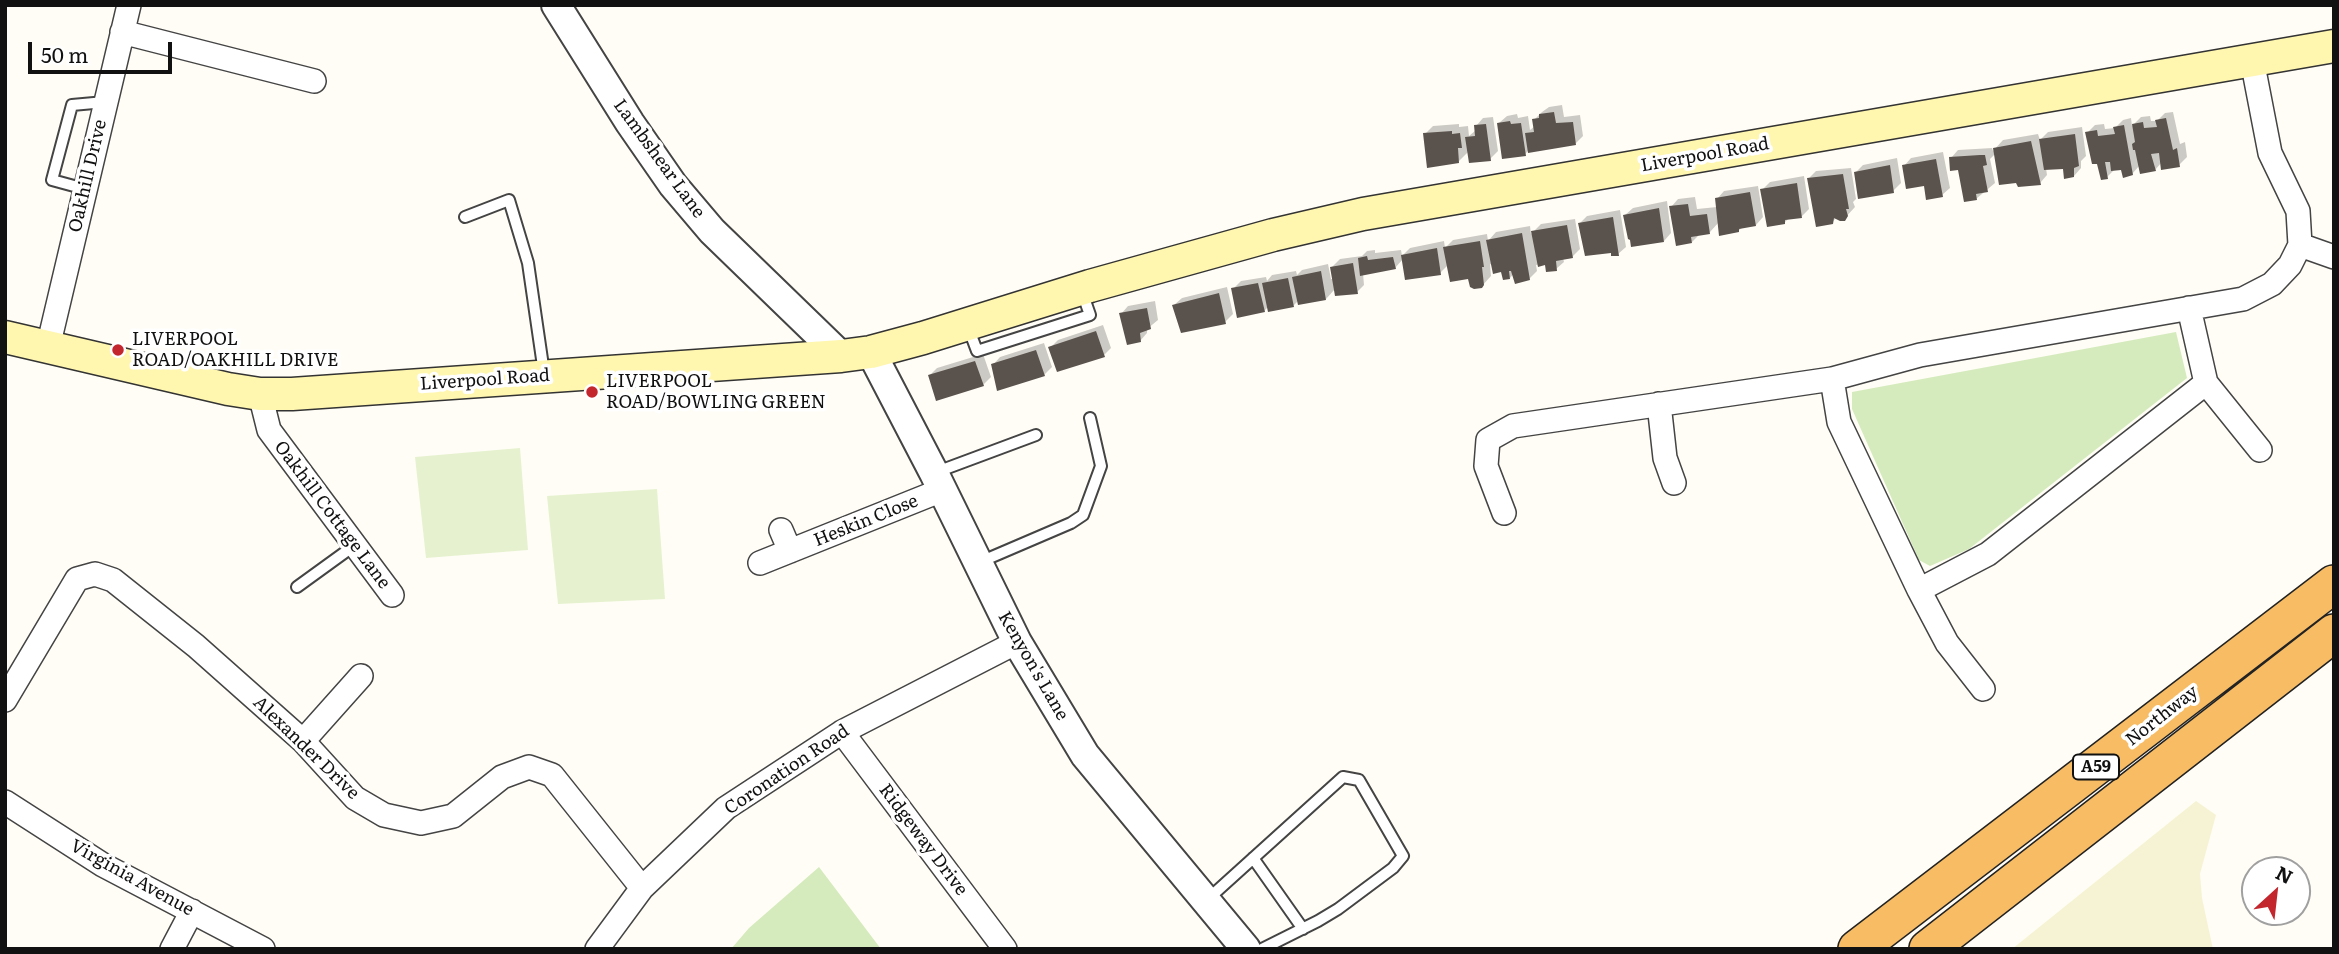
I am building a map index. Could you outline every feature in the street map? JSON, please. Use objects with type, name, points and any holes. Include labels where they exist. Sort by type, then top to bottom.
[{"type":"highway","name":"Northway","points":[[1857,949],[2334,584]]},
{"type":"highway","name":"A59","points":[[1928,949],[2334,632]]},
{"type":"main road","name":"Liverpool Road","points":[[5,338],[260,394],[292,394],[856,354],[967,325],[1273,235],[1363,214],[2334,46]]},
{"type":"street","name":"Oakhill Drive","points":[[48,347],[129,5]]},
{"type":"street","name":"Lambshear Lane","points":[[556,5],[630,123],[673,185],[712,231],[856,354]]},
{"type":"street","points":[[122,33],[314,81]]},
{"type":"street","points":[[1504,513],[1486,466],[1488,440],[1513,426],[1832,379],[1920,355],[2242,299],[2272,284],[2290,264],[2300,245],[2298,211],[2270,153],[2252,60]]},
{"type":"street","points":[[2300,245],[2334,257]]},
{"type":"street","points":[[2189,309],[2206,383],[2260,450]]},
{"type":"street","name":"Kenyon's Lane","points":[[856,354],[938,481],[1017,642],[1085,755],[1245,949]]},
{"type":"street","points":[[1832,379],[1839,422],[1919,590],[1947,643],[1983,689]]},
{"type":"street","points":[[1919,590],[1988,554],[2206,383]]},
{"type":"street","name":"Oakhill Cottage Lane","points":[[260,394],[270,430],[392,595]]},
{"type":"street","points":[[1659,404],[1665,458],[1674,483]]},
{"type":"street","name":"Heskin Close","points":[[760,564],[938,481]]},
{"type":"street","points":[[781,530],[790,551]]},
{"type":"street","name":"Alexander Drive","points":[[5,700],[77,579],[95,574],[113,580],[176,629],[303,740],[355,798],[384,816],[421,823],[453,816],[502,777],[529,767],[552,775],[642,888]]},
{"type":"street","name":"Coronation Road","points":[[597,949],[642,888],[726,808],[842,732],[1017,642]]},
{"type":"street","points":[[303,740],[361,676]]},
{"type":"street","name":"Ridgeway Drive","points":[[842,732],[1004,949]]},
{"type":"street","name":"Virginia Avenue","points":[[5,802],[103,866],[262,949]]},
{"type":"street","points":[[172,949],[192,911]]},
{"type":"lane","points":[[85,189],[52,180],[72,105],[105,102]]},
{"type":"lane","points":[[465,218],[509,200],[528,263],[544,376]]},
{"type":"lane","points":[[978,563],[1071,523],[1083,514],[1101,466],[1090,418]]},
{"type":"lane","points":[[938,481],[1036,435]]},
{"type":"lane","points":[[297,587],[355,545]]},
{"type":"lane","points":[[1206,900],[1343,777],[1359,780],[1403,856],[1392,868],[1338,909],[1262,949]]},
{"type":"lane","points":[[1253,858],[1303,929]]},
{"type":"shaded area","points":[[2196,801],[2216,815],[2200,874],[2202,898],[2213,949],[2012,949]]},
{"type":"green space","points":[[2176,332],[2187,378],[1969,549],[1930,566],[1919,560],[1852,409],[1852,392]]},
{"type":"green space","points":[[520,448],[528,550],[426,558],[415,457]]},
{"type":"green space","points":[[657,489],[665,599],[558,604],[547,496]]},
{"type":"green space","points":[[819,867],[881,949],[731,949],[749,928]]},
{"type":"building","points":[[1554,112],[1556,123],[1573,122],[1576,145],[1528,153],[1525,133],[1534,132],[1532,119],[1539,118],[1539,114]]},
{"type":"building","points":[[2166,118],[2173,150],[2177,148],[2180,167],[2161,170],[2159,153],[2151,154],[2156,171],[2140,174],[2132,144],[2135,142],[2132,124],[2143,122],[2144,128],[2157,127],[2155,120]]},
{"type":"building","points":[[1510,121],[1511,124],[1521,123],[1526,156],[1502,159],[1497,123]]},
{"type":"building","points":[[1486,124],[1491,161],[1469,163],[1465,137],[1475,136],[1474,125]]},
{"type":"building","points":[[2124,125],[2133,175],[2123,178],[2121,170],[2111,171],[2110,162],[2105,162],[2108,179],[2101,180],[2097,164],[2092,164],[2085,132],[2097,130],[2098,136],[2115,134],[2113,127]]},
{"type":"building","points":[[1452,131],[1452,134],[1460,133],[1462,148],[1458,148],[1459,163],[1427,168],[1423,133]]},
{"type":"building","points":[[2075,134],[2079,166],[2074,168],[2074,177],[2064,179],[2063,169],[2044,170],[2039,139]]},
{"type":"building","points":[[2031,141],[2041,185],[1999,185],[1993,148]]},
{"type":"building","points":[[1985,155],[1987,165],[1983,166],[1988,192],[1976,194],[1977,200],[1964,202],[1958,170],[1950,171],[1949,157]]},
{"type":"building","points":[[1936,159],[1943,197],[1926,200],[1924,186],[1906,189],[1902,165]]},
{"type":"building","points":[[1890,165],[1894,193],[1858,199],[1854,172]]},
{"type":"building","points":[[1843,174],[1848,216],[1845,221],[1834,218],[1833,224],[1816,227],[1807,178]]},
{"type":"building","points":[[1797,183],[1802,218],[1785,220],[1785,224],[1767,227],[1760,189]]},
{"type":"building","points":[[1750,192],[1756,226],[1719,236],[1715,198]]},
{"type":"building","points":[[1688,204],[1690,216],[1707,214],[1710,234],[1691,237],[1692,243],[1676,246],[1669,206]]},
{"type":"building","points":[[1659,208],[1664,242],[1631,247],[1623,215]]},
{"type":"building","points":[[1613,217],[1619,256],[1611,256],[1611,253],[1585,256],[1578,223]]},
{"type":"building","points":[[1567,225],[1573,258],[1556,261],[1557,271],[1546,272],[1545,265],[1538,267],[1531,231]]},
{"type":"building","points":[[1522,233],[1530,280],[1515,284],[1511,271],[1510,279],[1503,280],[1501,272],[1493,274],[1486,240]]},
{"type":"building","points":[[1480,241],[1484,267],[1482,288],[1470,287],[1468,279],[1450,282],[1443,247]]},
{"type":"building","points":[[1437,248],[1441,275],[1405,280],[1401,255]]},
{"type":"building","points":[[1367,256],[1368,260],[1393,257],[1396,269],[1360,276],[1358,258]]},
{"type":"building","points":[[1353,263],[1358,294],[1335,296],[1330,267]]},
{"type":"building","points":[[1321,271],[1326,300],[1298,305],[1292,277]]},
{"type":"building","points":[[1288,278],[1294,307],[1268,312],[1262,283]]},
{"type":"building","points":[[1258,283],[1265,312],[1237,318],[1231,288]]},
{"type":"building","points":[[1219,293],[1226,324],[1181,333],[1172,305]]},
{"type":"building","points":[[1147,308],[1151,329],[1140,333],[1141,342],[1127,345],[1119,313]]},
{"type":"building","points":[[1096,331],[1105,357],[1057,372],[1048,347]]},
{"type":"building","points":[[1036,350],[1045,376],[997,391],[991,364]]},
{"type":"building","points":[[975,361],[984,386],[936,401],[928,375]]},
{"type":"place","name":"LIVERPOOL ROAD/OAKHILL DRIVE","points":[[118,350]]},
{"type":"place","name":"LIVERPOOL ROAD/BOWLING GREEN","points":[[592,392]]}]
